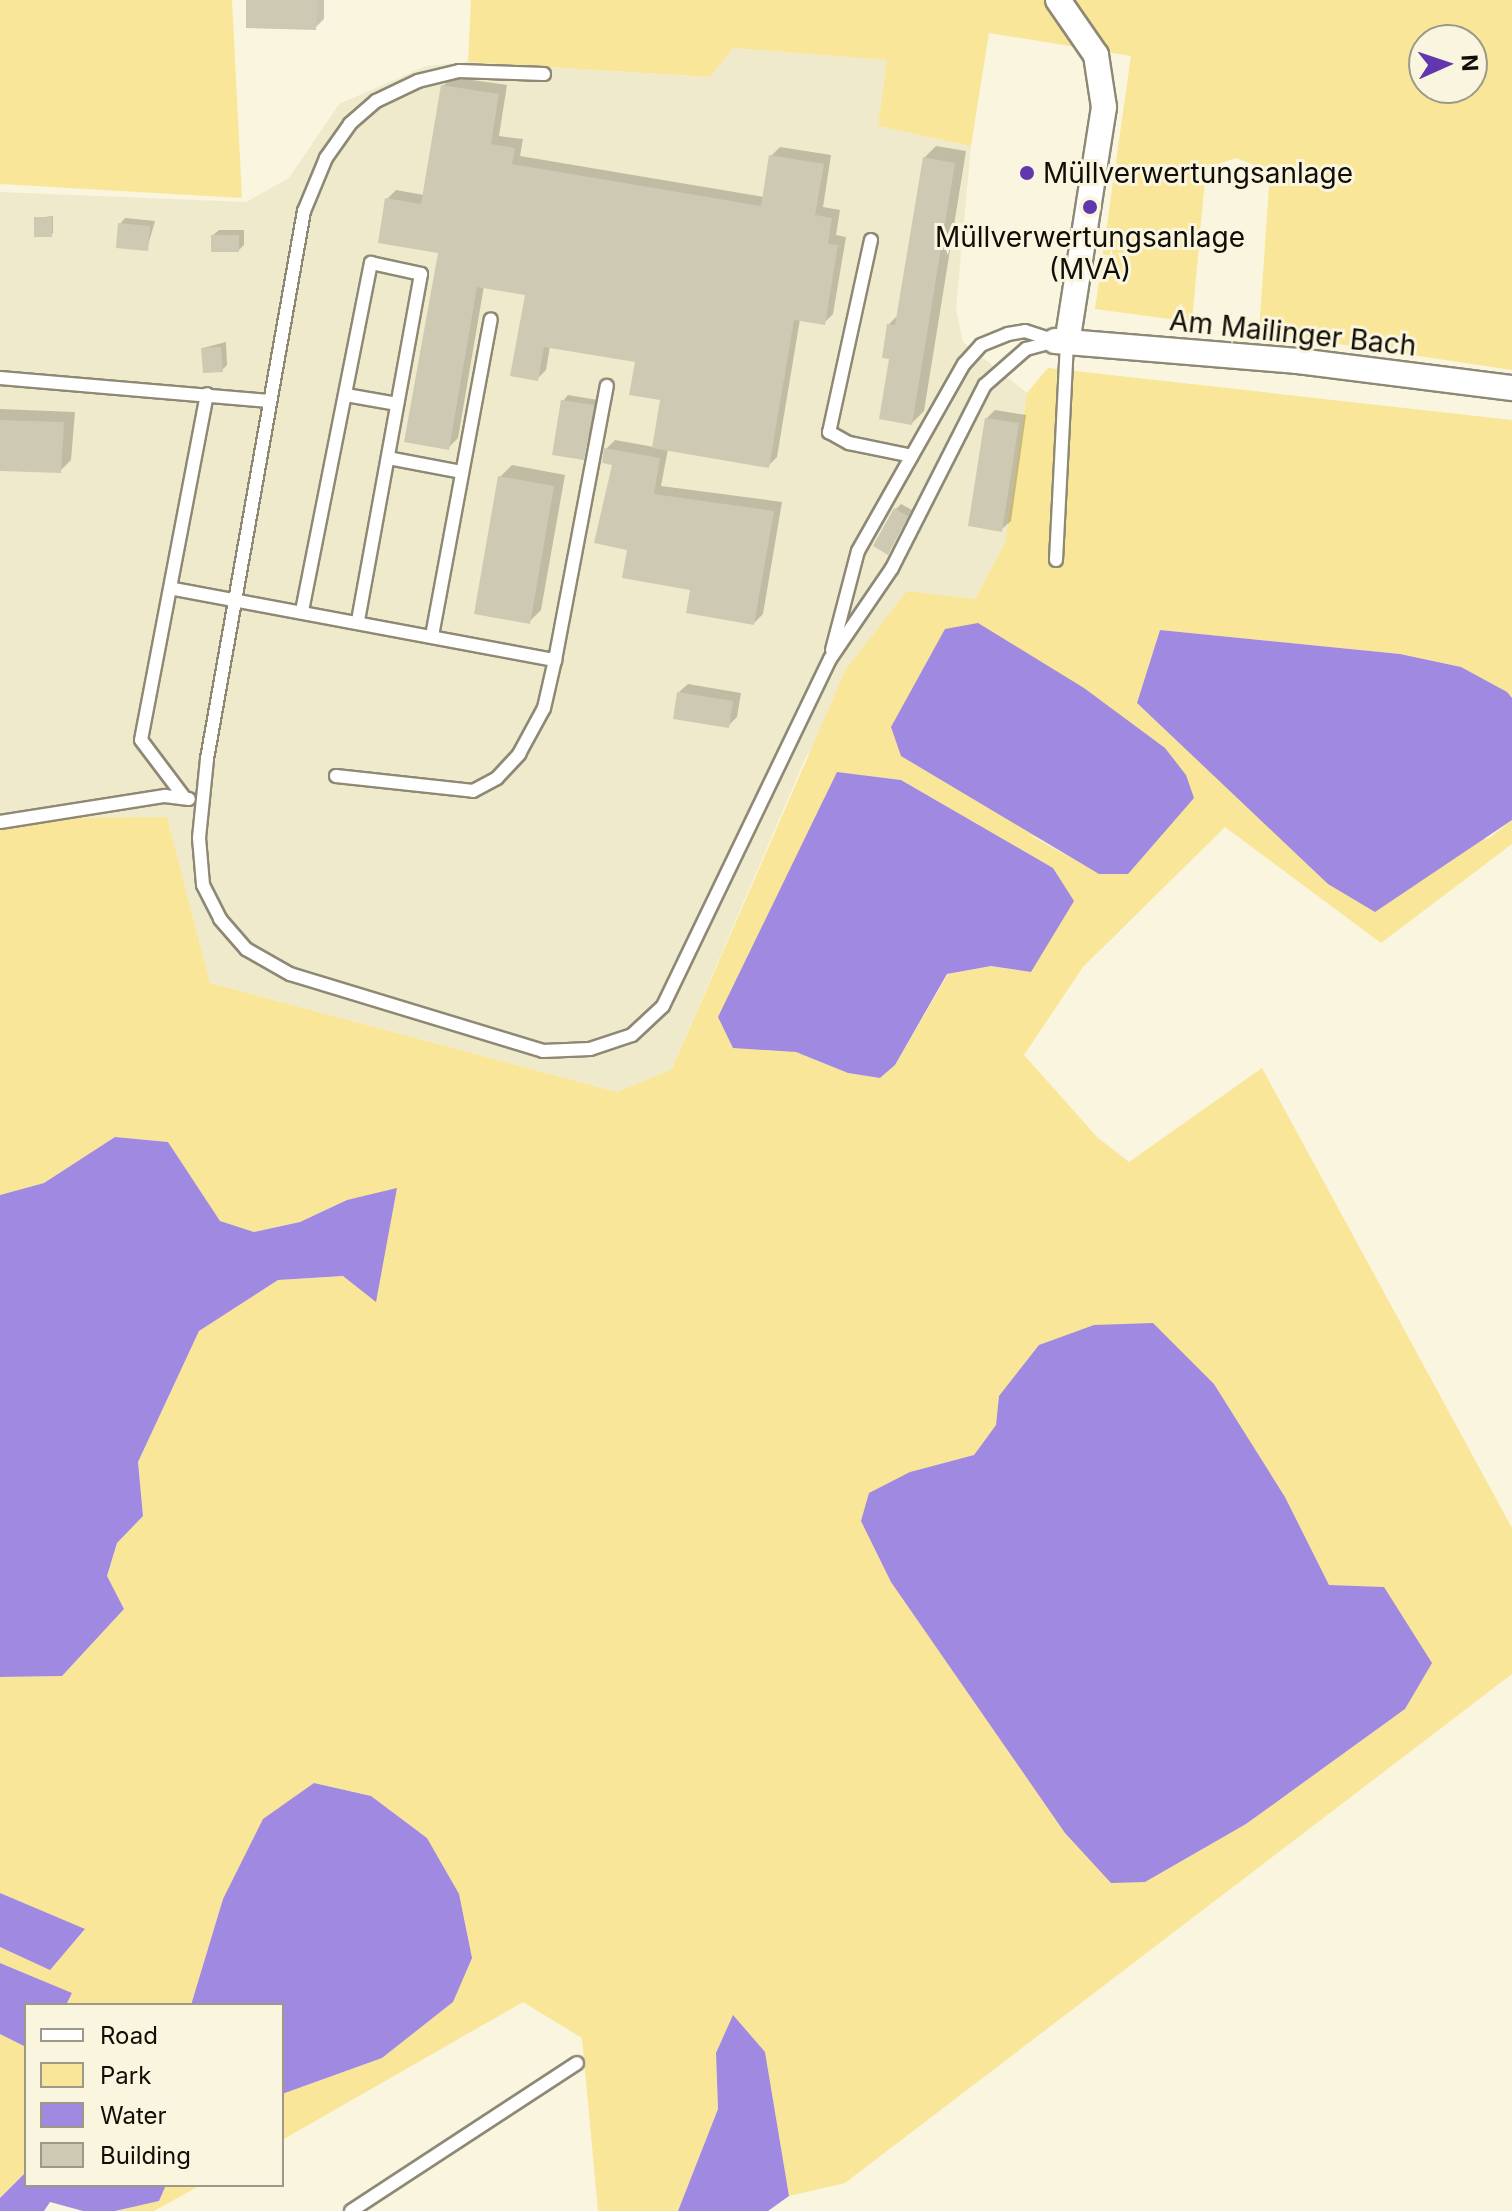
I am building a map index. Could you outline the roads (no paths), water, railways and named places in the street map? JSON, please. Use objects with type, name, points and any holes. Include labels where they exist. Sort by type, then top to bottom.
[{"type":"street","points":[[1058,0],[1096,55],[1104,107],[1061,341]]},
{"type":"street","name":"Am Mailinger Bach","points":[[1061,341],[1298,361],[1512,388]]},
{"type":"lane","points":[[544,74],[459,71],[418,81],[376,101],[350,124],[326,158],[304,211],[202,805],[203,885],[220,919],[246,949],[290,974],[543,1051],[590,1049],[632,1035],[663,1006],[830,659],[892,568],[985,385],[1026,349],[1061,341]]},
{"type":"lane","points":[[871,240],[829,432],[849,443],[912,456]]},
{"type":"lane","points":[[302,611],[371,263],[421,274],[358,622]]},
{"type":"lane","points":[[432,636],[491,319]]},
{"type":"lane","points":[[830,659],[858,551],[964,364],[981,345],[1025,331],[1061,341]]},
{"type":"lane","points":[[1056,560],[1061,341]]},
{"type":"lane","points":[[0,378],[269,401]]},
{"type":"lane","points":[[336,776],[473,791],[497,778],[519,754],[544,708],[607,386]]},
{"type":"lane","points":[[202,805],[184,797],[141,740],[174,589],[207,394]]},
{"type":"lane","points":[[346,395],[397,404]]},
{"type":"lane","points":[[388,458],[462,472]]},
{"type":"lane","points":[[174,589],[236,598],[555,660]]},
{"type":"lane","points":[[0,822],[184,797]]},
{"type":"lane","points":[[351,2211],[577,2063]]},
{"type":"water","points":[[978,623],[1084,688],[1165,748],[1186,775],[1194,798],[1128,874],[1099,874],[901,756],[891,727],[945,629]]},
{"type":"water","points":[[1160,630],[1400,654],[1461,667],[1507,692],[1512,698],[1512,820],[1375,912],[1328,884],[1137,703]]},
{"type":"water","points":[[837,772],[901,780],[1053,868],[1074,901],[1031,972],[991,966],[947,974],[895,1065],[880,1078],[848,1073],[796,1052],[733,1048],[718,1017]]},
{"type":"water","points":[[115,1137],[168,1142],[220,1221],[254,1232],[300,1222],[347,1200],[397,1188],[376,1302],[343,1276],[278,1280],[199,1331],[138,1462],[143,1516],[117,1543],[107,1576],[124,1609],[62,1676],[0,1677],[0,1195],[44,1183]]},
{"type":"water","points":[[1153,1323],[1214,1384],[1285,1497],[1329,1585],[1384,1587],[1432,1663],[1405,1709],[1246,1824],[1145,1882],[1111,1883],[1065,1833],[891,1582],[861,1521],[869,1493],[910,1472],[974,1455],[996,1425],[999,1396],[1039,1345],[1094,1325]]},
{"type":"water","points":[[314,1783],[371,1796],[427,1838],[459,1894],[472,1958],[453,2002],[382,2058],[284,2093],[284,2003],[192,2003],[223,1899],[263,1819]]},
{"type":"water","points":[[0,1893],[85,1929],[50,1970],[0,1947]]},
{"type":"water","points":[[0,1963],[72,1993],[67,2003],[24,2003],[24,2046],[0,2034]]},
{"type":"water","points":[[733,2015],[765,2052],[789,2196],[768,2211],[678,2211],[718,2109],[716,2053]]},
{"type":"water","points":[[24,2174],[24,2187],[165,2187],[159,2201],[115,2211],[83,2211],[50,2202],[44,2211],[0,2211],[0,2198]]},
{"type":"place","name":"Müllverwertungsanlage","points":[[1027,173]]},
{"type":"place","name":"Müllverwertungsanlage (MVA)","points":[[1090,207]]}]
